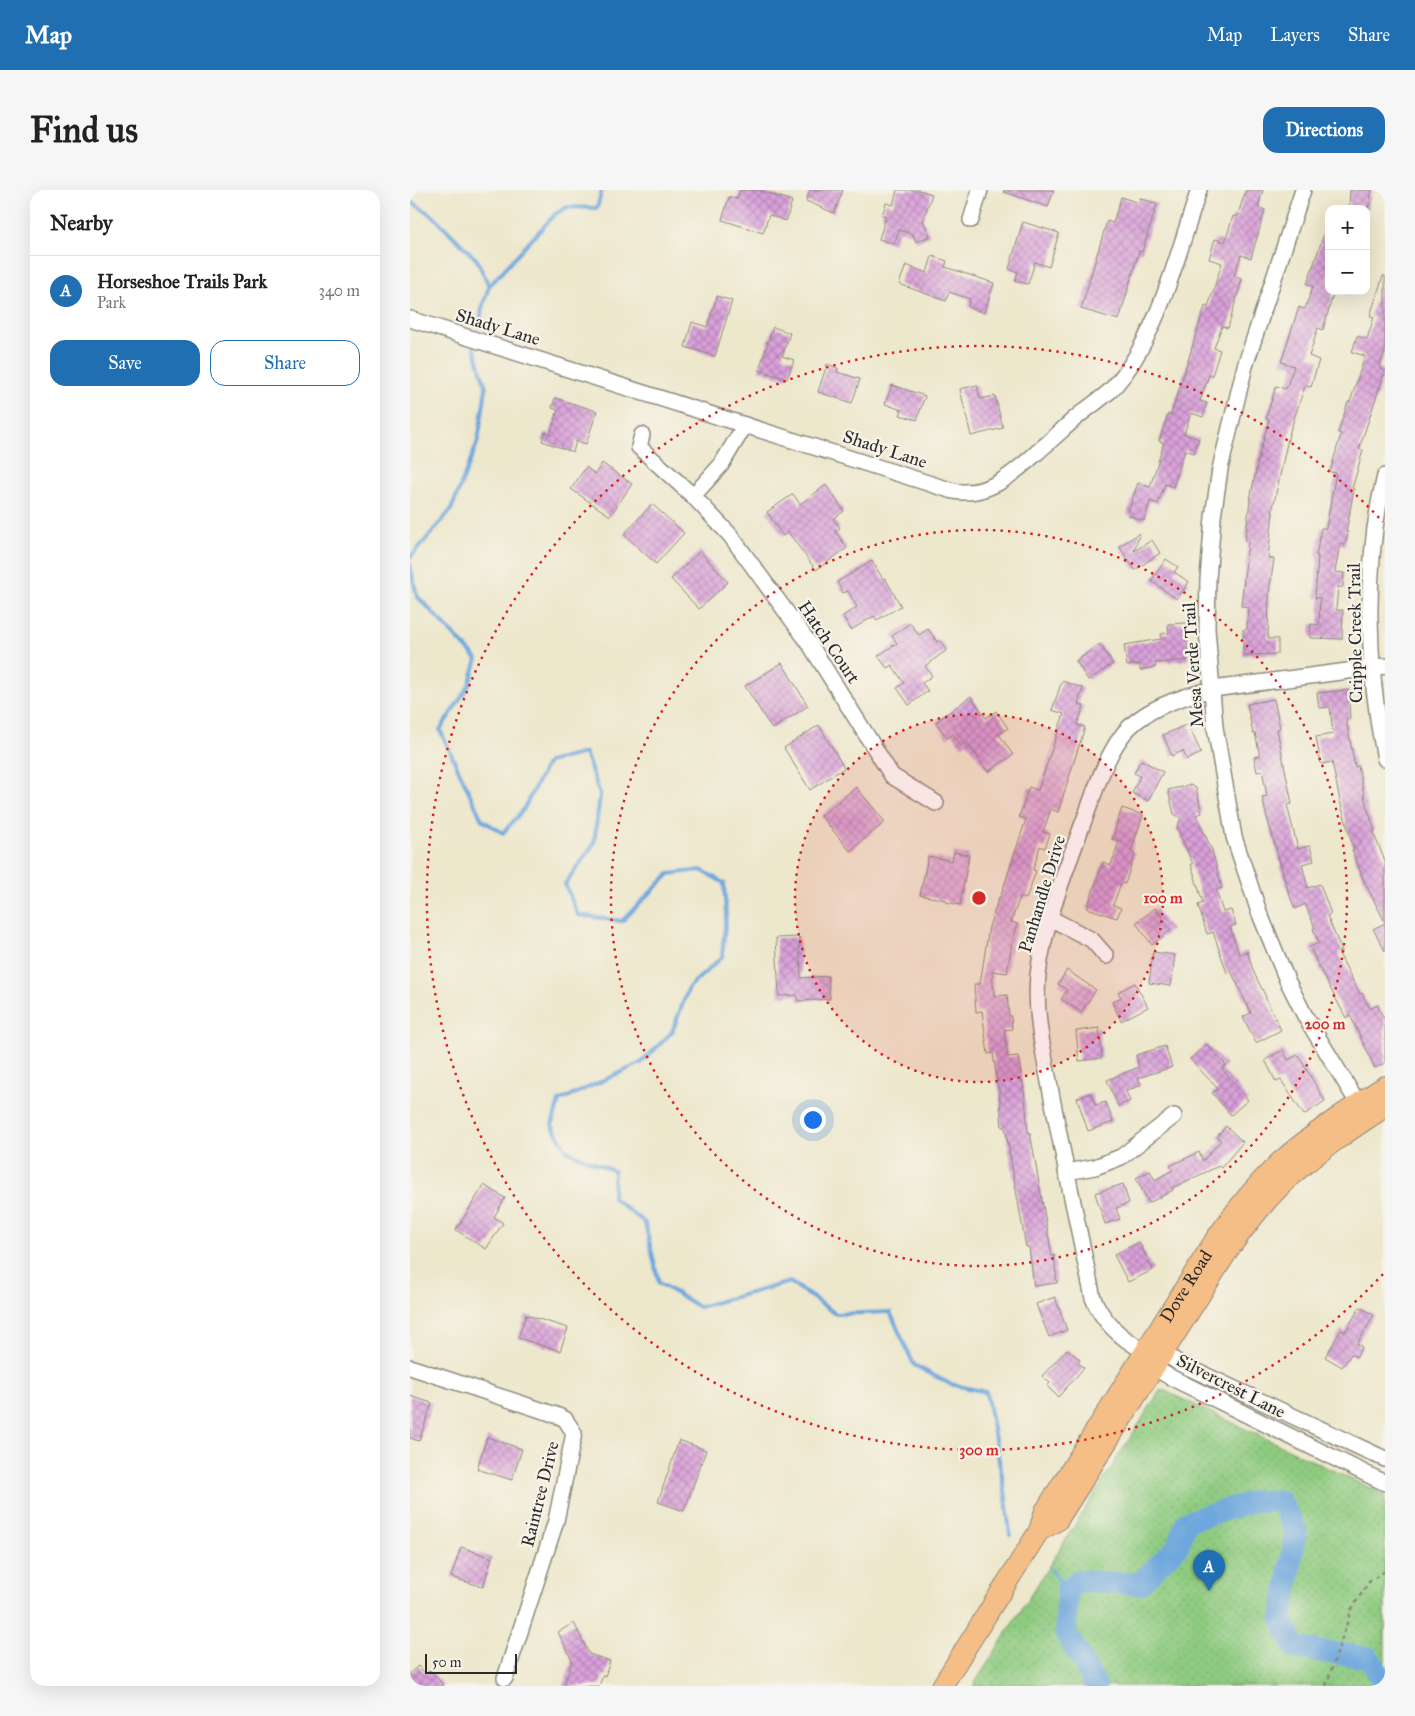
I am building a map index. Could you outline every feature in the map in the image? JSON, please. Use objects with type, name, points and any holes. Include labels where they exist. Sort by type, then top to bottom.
[{"type":"main road","name":"Dove Road","points":[[1362,1111],[1385,1086]]},
{"type":"main road","name":"Dove Road","points":[[942,1686],[1039,1531],[1045,1511],[1154,1357],[1215,1240],[1234,1212],[1280,1162],[1327,1125],[1362,1111],[1385,1107]]},
{"type":"street","points":[[971,220],[980,190]]},
{"type":"street","name":"Shady Lane","points":[[410,319],[953,491],[975,492],[1011,476],[1076,418],[1110,391],[1123,376],[1144,343],[1164,296],[1199,190]]},
{"type":"street","name":"Mesa Verde Trail","points":[[1303,190],[1245,366],[1220,469],[1213,517],[1208,578],[1207,629],[1215,727],[1234,836],[1259,912],[1287,980],[1362,1111]]},
{"type":"street","points":[[693,496],[722,465],[745,425]]},
{"type":"street","name":"Hatch Court","points":[[642,435],[639,447],[693,496],[730,535],[809,643],[892,776],[936,802]]},
{"type":"street","name":"Cripple Creek Trail","points":[[1385,476],[1379,499],[1372,553],[1370,630],[1379,667],[1377,721],[1385,759]]},
{"type":"street","name":"Panhandle Drive","points":[[1154,1357],[1118,1333],[1105,1321],[1098,1311],[1093,1298],[1066,1172],[1042,1043],[1037,1002],[1042,951],[1056,898],[1099,781],[1121,736],[1133,724],[1150,712],[1170,702],[1213,689],[1379,667]]},
{"type":"street","points":[[1050,918],[1092,940],[1106,956]]},
{"type":"street","points":[[1066,1172],[1095,1167],[1120,1157],[1174,1116]]},
{"type":"street","name":"Silvercrest Lane","points":[[1154,1357],[1179,1363],[1385,1459]]},
{"type":"street","name":"Silvercrest Lane","points":[[1154,1357],[1172,1378],[1385,1482]]},
{"type":"street","name":"Raintree Drive","points":[[410,1367],[556,1415],[565,1419],[574,1432],[556,1521],[505,1678]]},
{"type":"path","points":[[1326,1686],[1352,1608],[1369,1582],[1385,1571]]},
{"type":"green space","points":[[1161,1389],[1385,1495],[1385,1686],[973,1686]]},
{"type":"building","points":[[740,190],[758,190],[792,201],[786,221],[769,215],[763,233],[722,220],[729,197],[737,199]]},
{"type":"building","points":[[810,190],[843,190],[834,213],[806,201]]},
{"type":"building","points":[[897,190],[919,190],[932,194],[923,220],[930,236],[916,242],[913,234],[899,230],[894,244],[879,239],[886,216],[882,215],[886,203],[893,205]]},
{"type":"building","points":[[1004,190],[1054,190],[1048,207],[1004,192]]},
{"type":"building","points":[[1246,190],[1263,190],[1258,207],[1265,210],[1251,258],[1241,255],[1234,276],[1242,279],[1228,328],[1222,326],[1214,348],[1220,350],[1212,376],[1209,375],[1200,401],[1207,403],[1203,417],[1191,413],[1184,434],[1199,439],[1194,453],[1185,450],[1173,487],[1165,484],[1158,504],[1150,501],[1144,521],[1127,515],[1138,483],[1150,487],[1164,443],[1159,441],[1168,414],[1171,415],[1205,306],[1208,307],[1222,263],[1209,259],[1215,239],[1225,242],[1233,216],[1237,217]]},
{"type":"building","points":[[1350,190],[1372,190],[1369,205],[1349,205]]},
{"type":"building","points":[[1121,197],[1139,203],[1140,198],[1157,204],[1142,252],[1139,251],[1119,320],[1081,309],[1107,221],[1113,223]]},
{"type":"building","points":[[1023,222],[1059,233],[1049,267],[1035,262],[1028,284],[1015,281],[1018,272],[1009,269]]},
{"type":"building","points":[[1325,231],[1325,295],[1333,295],[1323,330],[1318,328],[1309,356],[1319,360],[1311,387],[1305,386],[1289,434],[1272,512],[1268,558],[1274,559],[1269,593],[1268,639],[1278,639],[1278,654],[1243,655],[1243,630],[1247,629],[1248,607],[1241,606],[1248,542],[1245,541],[1250,500],[1269,419],[1266,418],[1276,386],[1286,389],[1294,366],[1281,362],[1299,307],[1305,309],[1313,286],[1307,284]]},
{"type":"building","points":[[932,256],[947,261],[945,267],[994,283],[984,313],[968,307],[970,299],[949,292],[946,301],[899,284],[906,265],[927,273]]},
{"type":"building","points":[[1383,276],[1385,276],[1385,351],[1379,368],[1385,371],[1359,449],[1363,450],[1352,489],[1354,489],[1346,532],[1348,532],[1345,545],[1340,544],[1335,572],[1344,573],[1343,587],[1338,587],[1336,610],[1343,610],[1342,639],[1310,638],[1311,624],[1319,625],[1320,598],[1315,598],[1318,556],[1316,556],[1321,528],[1326,528],[1336,473],[1330,472],[1341,434],[1338,433],[1365,356],[1352,352],[1357,336],[1367,339],[1374,317],[1370,316]]},
{"type":"building","points":[[717,296],[732,301],[715,356],[685,347],[692,322],[707,327]]},
{"type":"building","points":[[773,327],[790,333],[782,356],[794,360],[787,379],[759,370]]},
{"type":"building","points":[[827,364],[838,368],[837,372],[860,379],[852,403],[818,392]]},
{"type":"building","points":[[892,385],[925,396],[917,420],[900,415],[902,410],[885,404]]},
{"type":"building","points":[[977,385],[980,399],[995,396],[1003,428],[971,436],[960,389]]},
{"type":"building","points":[[555,398],[597,411],[586,444],[576,441],[573,452],[542,441],[545,432],[550,434],[558,410],[552,408]]},
{"type":"building","points":[[602,463],[632,484],[610,516],[571,489],[586,467],[595,474]]},
{"type":"building","points":[[826,485],[844,511],[833,519],[840,528],[835,531],[847,548],[816,570],[788,532],[783,536],[767,512],[793,494],[800,504]]},
{"type":"building","points":[[652,504],[684,533],[656,564],[624,534]]},
{"type":"building","points":[[1140,533],[1134,551],[1152,540],[1160,553],[1135,570],[1119,546]]},
{"type":"building","points":[[700,551],[728,582],[699,609],[671,579]]},
{"type":"building","points":[[1166,559],[1178,567],[1174,572],[1189,582],[1177,599],[1151,581]]},
{"type":"building","points":[[872,561],[883,579],[885,578],[901,606],[877,620],[874,616],[851,630],[843,616],[857,607],[848,591],[843,593],[837,582]]},
{"type":"building","points":[[910,623],[919,635],[928,629],[937,642],[940,640],[947,650],[925,666],[932,676],[922,683],[928,691],[909,705],[897,688],[904,683],[892,665],[887,668],[878,656],[897,643],[892,636]]},
{"type":"building","points":[[1186,623],[1188,660],[1155,663],[1156,667],[1140,670],[1140,664],[1127,666],[1124,645],[1161,639],[1161,634],[1169,633],[1168,624]]},
{"type":"building","points":[[1100,644],[1113,664],[1088,680],[1076,661]]},
{"type":"building","points":[[782,663],[808,706],[772,729],[745,686]]},
{"type":"building","points":[[1062,681],[1083,688],[1078,704],[1084,706],[1077,725],[1085,727],[1058,812],[1051,809],[1043,832],[1050,834],[1045,848],[1040,846],[1033,870],[1036,871],[1026,899],[1020,897],[1011,922],[1018,924],[1012,943],[1007,973],[992,971],[994,996],[1007,995],[1012,1029],[1004,1030],[1008,1057],[1018,1056],[1025,1097],[1028,1133],[1030,1132],[1052,1256],[1054,1255],[1057,1283],[1034,1286],[1029,1247],[1026,1247],[1005,1127],[1002,1127],[999,1088],[993,1053],[988,1054],[982,1011],[976,1012],[974,984],[980,984],[989,927],[1026,819],[1019,817],[1029,787],[1038,790],[1064,714],[1052,710]]},
{"type":"building","points":[[1348,690],[1350,719],[1346,719],[1355,767],[1358,766],[1366,804],[1375,831],[1373,832],[1385,861],[1385,922],[1364,881],[1352,850],[1354,850],[1340,801],[1332,762],[1321,764],[1316,737],[1333,734],[1330,707],[1319,708],[1317,693]]},
{"type":"building","points":[[971,696],[986,718],[996,711],[1008,728],[999,734],[1013,755],[988,772],[967,742],[961,746],[953,734],[947,738],[936,722]]},
{"type":"building","points":[[1274,699],[1280,728],[1277,729],[1292,804],[1287,805],[1298,849],[1310,846],[1314,861],[1302,864],[1308,888],[1320,884],[1331,914],[1327,916],[1342,951],[1338,952],[1370,1009],[1377,1005],[1385,1020],[1385,1063],[1375,1068],[1350,1015],[1346,1018],[1310,947],[1319,943],[1313,929],[1315,928],[1305,904],[1295,909],[1265,810],[1262,797],[1267,796],[1262,770],[1257,772],[1254,757],[1260,756],[1247,704]]},
{"type":"building","points":[[1188,724],[1201,753],[1187,760],[1183,751],[1172,756],[1163,735]]},
{"type":"building","points":[[819,725],[844,768],[810,790],[784,748]]},
{"type":"building","points":[[1141,760],[1163,772],[1148,801],[1132,793],[1140,776],[1134,773]]},
{"type":"building","points":[[1190,785],[1196,788],[1202,813],[1196,815],[1212,850],[1222,888],[1216,890],[1223,912],[1231,910],[1236,925],[1230,927],[1239,954],[1247,951],[1254,973],[1281,1030],[1256,1043],[1243,1017],[1251,1013],[1231,971],[1227,973],[1213,932],[1207,934],[1198,905],[1203,903],[1191,864],[1193,864],[1177,828],[1181,818],[1174,814],[1168,790]]},
{"type":"building","points":[[856,787],[885,822],[850,851],[821,816]]},
{"type":"building","points":[[1122,808],[1143,815],[1131,851],[1135,853],[1125,884],[1121,883],[1113,905],[1121,908],[1117,918],[1087,908],[1103,862],[1111,865],[1119,841],[1112,839]]},
{"type":"building","points":[[954,852],[969,855],[960,905],[920,895],[928,856],[952,861]]},
{"type":"building","points":[[1155,908],[1171,930],[1152,945],[1136,923]]},
{"type":"building","points":[[1385,923],[1385,951],[1373,929]]},
{"type":"building","points":[[799,937],[801,978],[828,976],[830,999],[798,1001],[797,995],[779,996],[776,938]]},
{"type":"building","points":[[1153,952],[1175,955],[1171,986],[1149,983]]},
{"type":"building","points":[[1067,970],[1096,990],[1081,1012],[1061,999],[1067,990],[1058,984]]},
{"type":"building","points":[[1135,983],[1148,1007],[1121,1021],[1112,1002],[1121,997],[1118,992]]},
{"type":"building","points":[[1099,1028],[1102,1058],[1079,1061],[1076,1031]]},
{"type":"building","points":[[1206,1044],[1226,1065],[1222,1069],[1248,1100],[1231,1115],[1212,1093],[1218,1089],[1190,1059]]},
{"type":"building","points":[[1165,1046],[1172,1067],[1138,1078],[1141,1085],[1126,1091],[1130,1101],[1118,1106],[1107,1080],[1139,1067],[1136,1055]]},
{"type":"building","points":[[1283,1050],[1288,1060],[1298,1055],[1325,1101],[1304,1115],[1281,1080],[1276,1082],[1265,1060]]},
{"type":"building","points":[[1091,1093],[1095,1105],[1106,1102],[1113,1122],[1088,1131],[1077,1098]]},
{"type":"building","points":[[1226,1126],[1243,1142],[1221,1168],[1219,1166],[1172,1188],[1173,1190],[1149,1203],[1136,1178],[1150,1171],[1155,1180],[1173,1170],[1170,1166],[1199,1152],[1203,1161],[1221,1140],[1217,1137]]},
{"type":"building","points":[[1123,1184],[1129,1203],[1116,1208],[1120,1219],[1105,1224],[1095,1193]]},
{"type":"building","points":[[484,1185],[505,1198],[494,1217],[503,1223],[486,1249],[456,1230]]},
{"type":"building","points":[[1139,1242],[1153,1270],[1128,1282],[1114,1255]]},
{"type":"building","points":[[1055,1297],[1067,1330],[1049,1337],[1036,1304]]},
{"type":"building","points":[[1360,1307],[1374,1315],[1357,1344],[1362,1347],[1356,1357],[1351,1354],[1342,1367],[1325,1357],[1341,1330],[1345,1332]]},
{"type":"building","points":[[526,1315],[568,1328],[560,1351],[518,1338]]},
{"type":"building","points":[[1067,1349],[1080,1360],[1078,1363],[1084,1368],[1058,1397],[1047,1386],[1050,1383],[1042,1376]]},
{"type":"building","points":[[410,1396],[432,1403],[419,1441],[410,1438]]},
{"type":"building","points":[[487,1437],[522,1449],[512,1480],[477,1469]]},
{"type":"building","points":[[679,1440],[706,1450],[684,1511],[658,1502]]},
{"type":"building","points":[[461,1547],[492,1558],[483,1587],[451,1577]]},
{"type":"building","points":[[574,1623],[589,1654],[610,1661],[599,1686],[564,1686],[572,1660],[558,1632]]},
{"type":"building","points":[[418,1666],[426,1674],[430,1670],[444,1686],[410,1686],[410,1673]]},
{"type":"waterway","points":[[479,327],[482,308],[489,286],[555,214],[567,207],[597,208],[602,190]]},
{"type":"waterway","points":[[410,201],[433,216],[477,260],[489,286]]},
{"type":"waterway","points":[[410,558],[451,510],[478,441],[486,388],[474,347]]},
{"type":"waterway","points":[[410,565],[417,596],[477,659],[469,685],[440,730],[482,820],[503,833],[523,810],[548,762],[585,753],[600,794],[594,844],[565,884],[578,915],[622,921],[669,874],[701,870],[724,883],[726,915],[722,957],[689,987],[672,1032],[641,1063],[559,1101],[552,1125],[567,1151],[614,1171],[613,1198],[645,1223],[659,1283],[699,1307],[790,1282],[836,1314],[890,1312],[914,1365],[950,1384],[986,1392],[1006,1497],[1010,1535]]},
{"type":"waterway","points":[[1096,1686],[1066,1633],[1067,1590],[1079,1581],[1139,1584],[1178,1546],[1186,1522],[1255,1501],[1280,1501],[1296,1530],[1282,1619],[1295,1648],[1369,1658],[1385,1684]]},
{"type":"waterway","points":[[1051,1570],[1067,1590]]},
{"type":"place","name":"Horseshoe Trails Park","points":[[1209,1591]]}]
